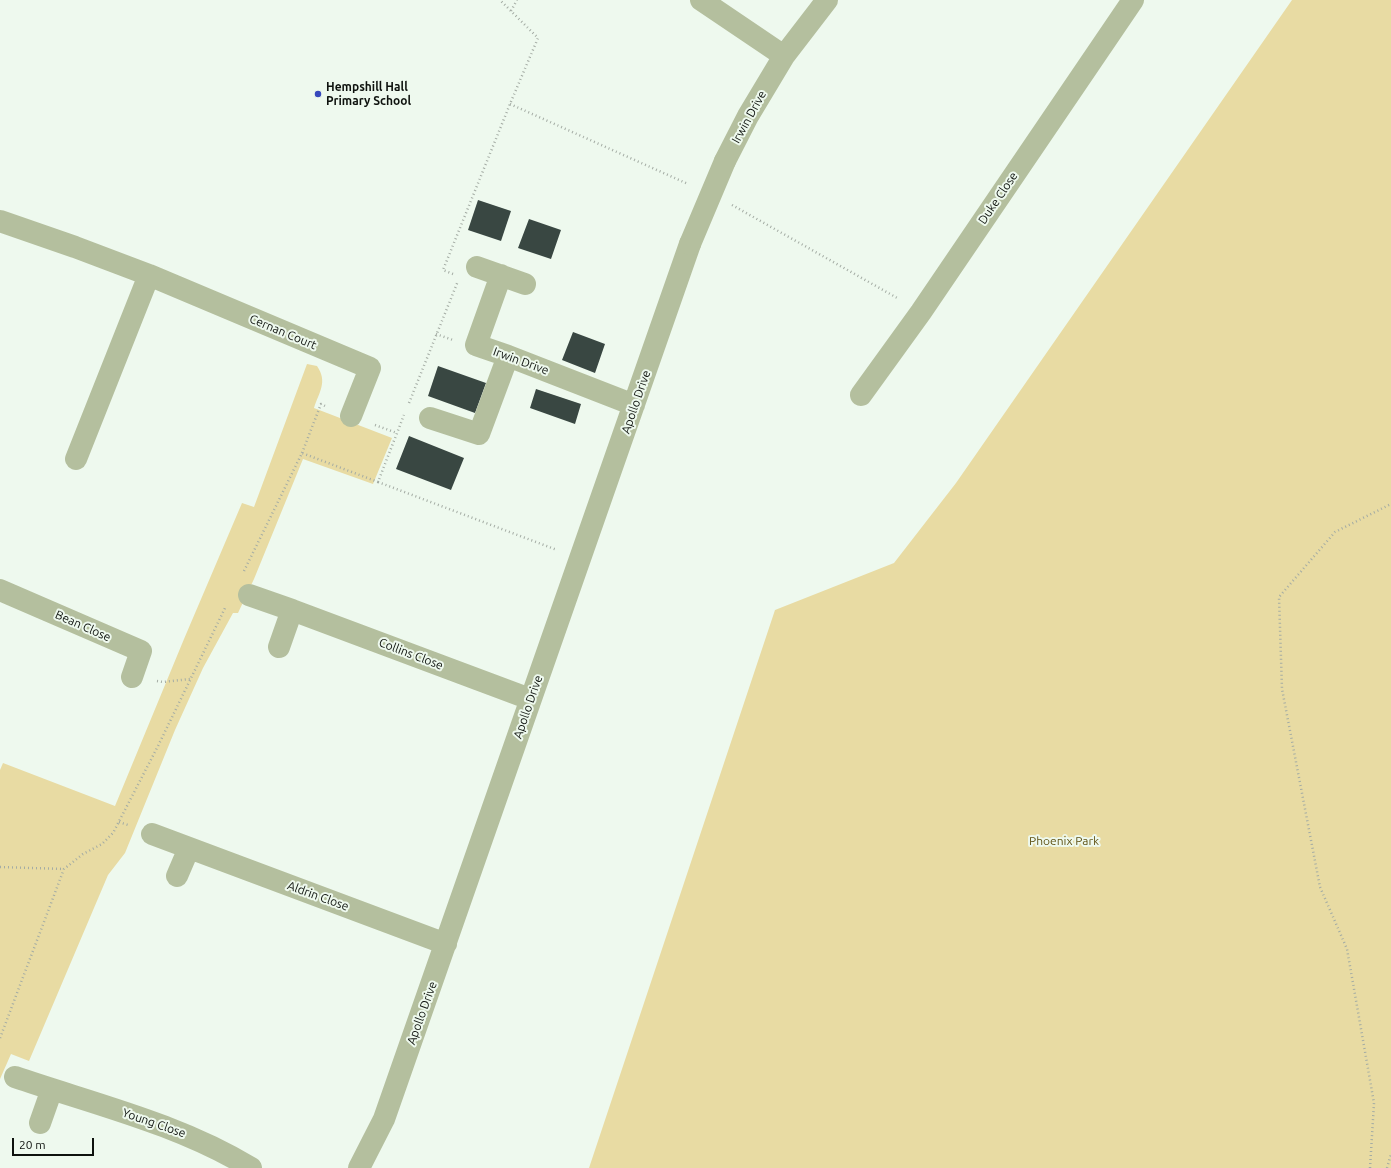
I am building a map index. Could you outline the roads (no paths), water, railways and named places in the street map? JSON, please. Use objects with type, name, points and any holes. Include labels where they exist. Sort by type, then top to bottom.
[{"type":"street","points":[[701,0],[784,56]]},
{"type":"street","name":"Irwin Drive","points":[[690,244],[725,161],[748,116],[784,56],[827,0]]},
{"type":"street","name":"Duke Close","points":[[862,395],[921,312],[1133,0]]},
{"type":"street","name":"Cernan Court","points":[[0,221],[75,247],[149,276],[370,368],[351,416]]},
{"type":"street","name":"Apollo Drive","points":[[359,1168],[384,1119],[690,244]]},
{"type":"street","points":[[477,267],[525,284]]},
{"type":"street","name":"Irwin Drive","points":[[501,275],[476,345],[634,405]]},
{"type":"street","points":[[76,459],[149,276]]},
{"type":"street","points":[[430,418],[479,434],[508,356]]},
{"type":"street","name":"Collins Close","points":[[245,586],[292,610],[530,699]]},
{"type":"street","name":"Bean Close","points":[[0,590],[141,651],[132,677]]},
{"type":"street","points":[[279,647],[292,610]]},
{"type":"street","name":"Aldrin Close","points":[[152,834],[446,944]]},
{"type":"street","points":[[177,876],[189,848]]},
{"type":"street","name":"Young Close","points":[[15,1077],[176,1130],[227,1153],[251,1168]]},
{"type":"street","points":[[40,1123],[52,1089]]},
{"type":"place","name":"Hempshill Hall Primary School","points":[[318,94]]},
{"type":"park label","name":"Phoenix Park","points":[[1064,841]]}]
